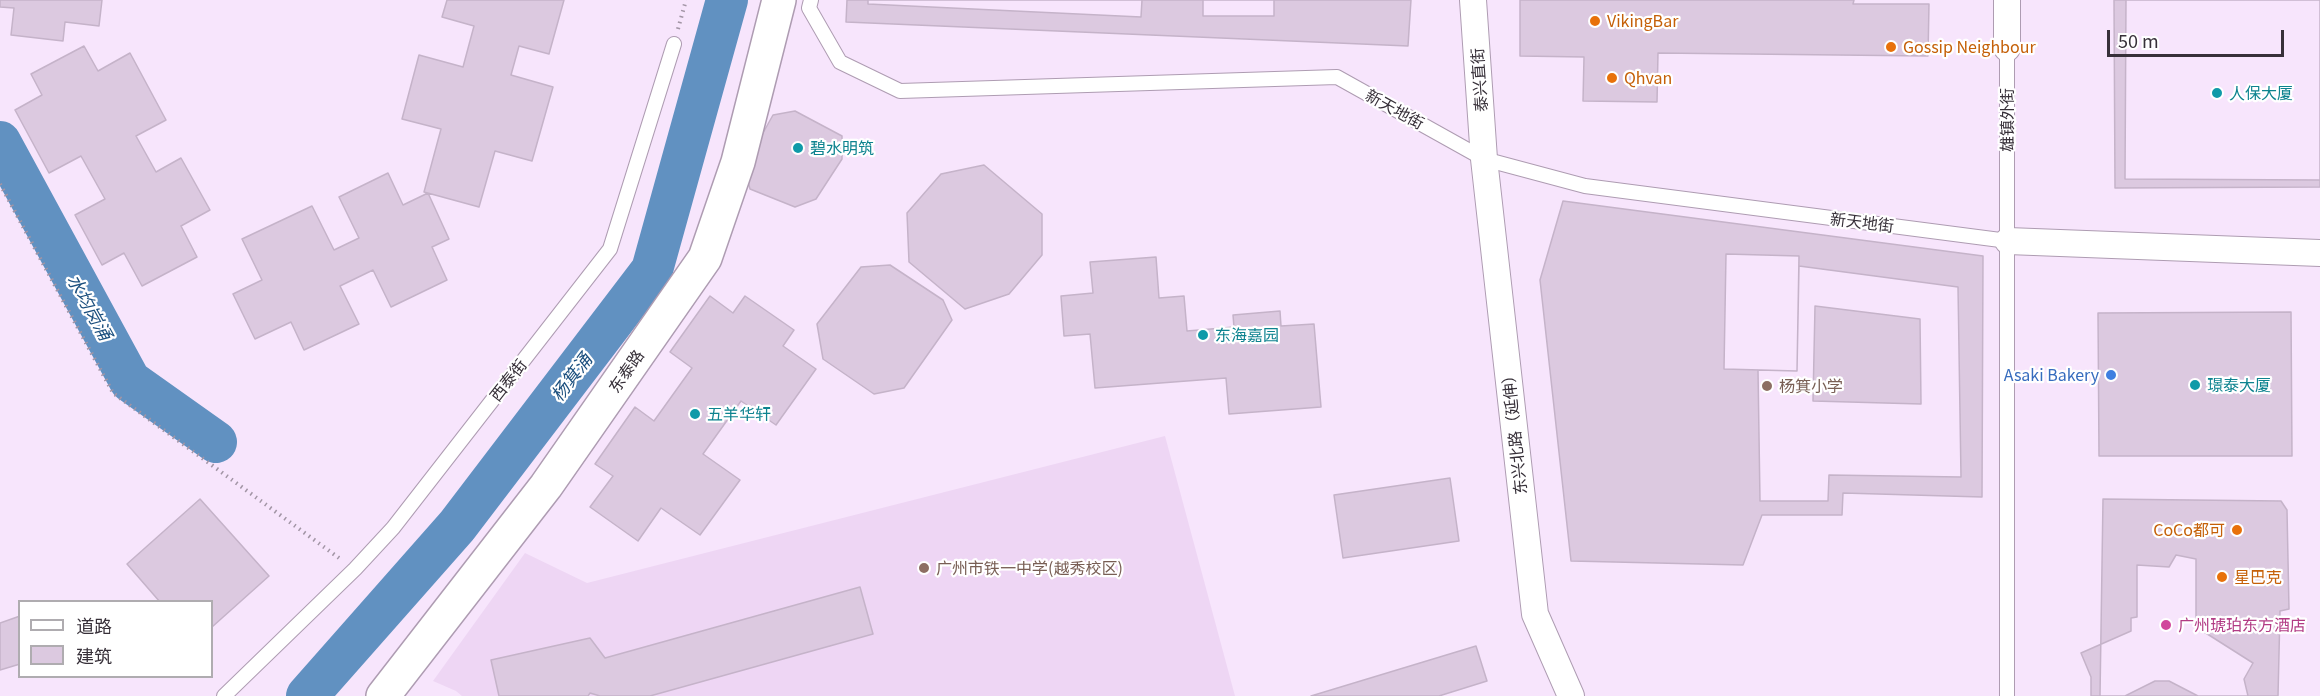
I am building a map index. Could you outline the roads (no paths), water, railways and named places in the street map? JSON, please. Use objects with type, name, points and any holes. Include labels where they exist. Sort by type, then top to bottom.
[{"type":"street","name":"泰兴直街","points":[[1473,0],[1484,159]]},
{"type":"street","name":"雄镇外街","points":[[2007,0],[2007,48]]},
{"type":"street","name":"东泰路","points":[[383,696],[546,486],[705,258],[738,162],[800,2]]},
{"type":"street","name":"东兴北路（延伸）","points":[[1484,159],[1535,615],[1571,696]]},
{"type":"street","points":[[2008,241],[2320,253]]},
{"type":"lane","name":"新天地街","points":[[800,2],[840,62],[900,91],[1337,77],[1484,159],[1585,186],[2008,241]]},
{"type":"lane","name":"西泰街","points":[[224,696],[355,569],[393,528],[610,249],[674,45]]},
{"type":"lane","name":"雄镇外街","points":[[2007,48],[2007,696]]},
{"type":"waterway","name":"杨箕涌","points":[[307,696],[457,526],[652,270],[727,0]]},
{"type":"waterway","name":"水均岗涌","points":[[0,142],[130,381],[216,442]]},
{"type":"place","name":"VikingBar","points":[[1595,21]]},
{"type":"place","name":"Gossip Neighbour","points":[[1891,47]]},
{"type":"place","name":"Qhvan","points":[[1612,78]]},
{"type":"place","name":"人保大厦","points":[[2217,93]]},
{"type":"place","name":"碧水明筑","points":[[798,148]]},
{"type":"place","name":"东海嘉园","points":[[1203,335]]},
{"type":"place","name":"Asaki Bakery","points":[[2111,375]]},
{"type":"place","name":"璟泰大厦","points":[[2195,385]]},
{"type":"place","name":"杨箕小学","points":[[1767,386]]},
{"type":"place","name":"五羊华轩","points":[[695,414]]},
{"type":"place","name":"CoCo都可","points":[[2237,530]]},
{"type":"place","name":"广州市铁一中学(越秀校区)","points":[[924,568]]},
{"type":"place","name":"星巴克","points":[[2222,577]]},
{"type":"place","name":"广州琥珀东方酒店","points":[[2166,625]]}]
